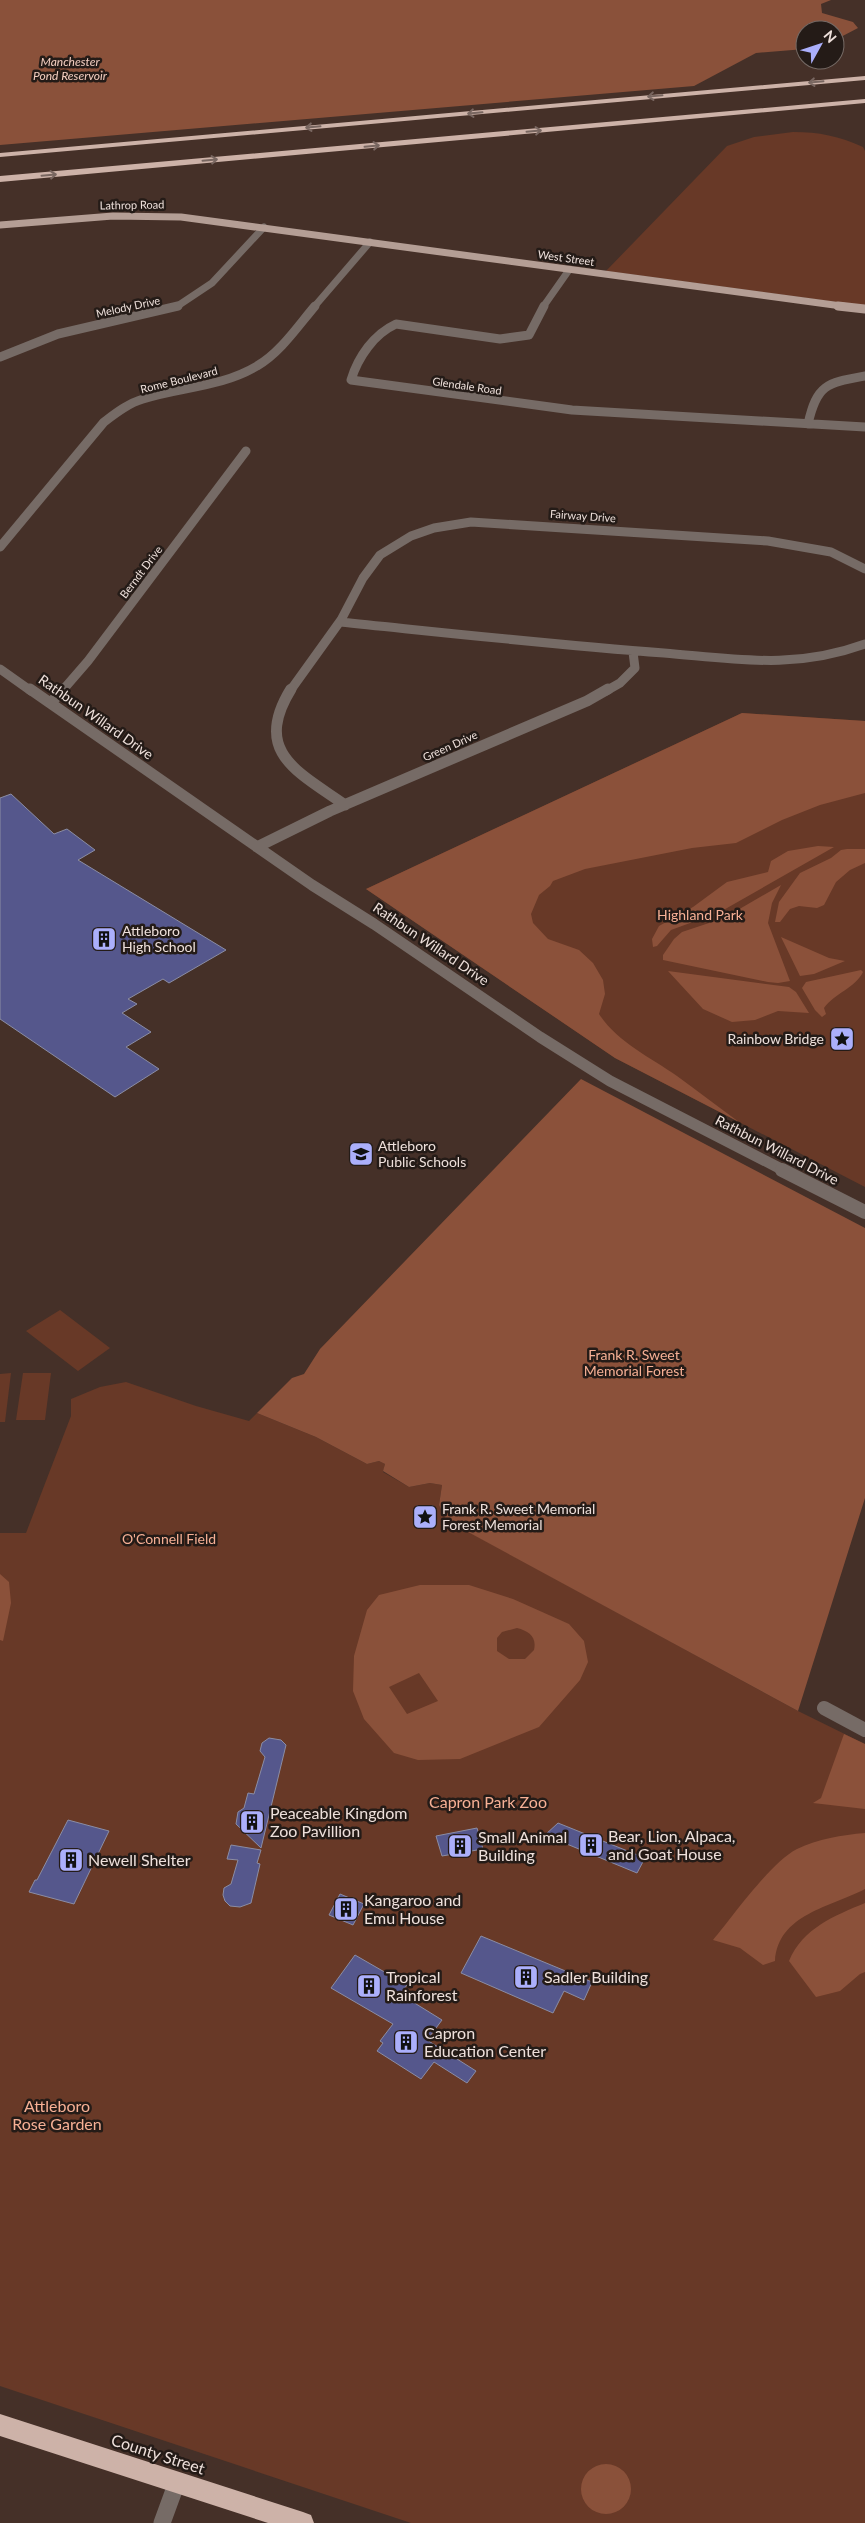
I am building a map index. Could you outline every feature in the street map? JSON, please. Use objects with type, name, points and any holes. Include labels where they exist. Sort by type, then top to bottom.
[{"type":"highway","points":[[0,154],[865,78]]},
{"type":"highway","points":[[0,179],[865,101]]},
{"type":"highway","name":"County Street","points":[[0,2425],[303,2523]]},
{"type":"main road","name":"Lathrop Road","points":[[0,225],[143,215],[181,217],[264,227]]},
{"type":"main road","name":"West Street","points":[[264,227],[865,309]]},
{"type":"street","name":"Melody Drive","points":[[0,357],[58,334],[174,308],[194,297],[212,283],[264,227]]},
{"type":"street","name":"Rome Boulevard","points":[[0,547],[104,422],[122,409],[142,399],[222,381],[242,374],[259,365],[285,341],[370,242]]},
{"type":"street","name":"Glendale Road","points":[[570,270],[541,310],[529,335],[500,339],[396,324],[388,327],[377,338],[354,368],[351,380],[485,400],[572,410],[865,427]]},
{"type":"street","points":[[808,424],[816,393],[824,386],[865,376]]},
{"type":"street","name":"Berndt Drive","points":[[51,704],[88,661],[246,451]]},
{"type":"street","name":"Fairway Drive","points":[[345,805],[297,769],[277,745],[275,723],[308,665],[340,622],[378,556],[397,542],[417,533],[442,526],[471,522],[768,541],[807,546],[835,554],[865,568]]},
{"type":"street","points":[[0,533],[11,535]]},
{"type":"street","points":[[340,622],[633,652],[672,652],[783,662],[816,660],[850,651],[865,644]]},
{"type":"street","name":"Green Drive","points":[[257,847],[345,805],[588,701],[620,684],[635,668],[633,652]]},
{"type":"street","name":"Rathbun Willard Drive","points":[[0,668],[257,847],[610,1081],[865,1212]]},
{"type":"street","points":[[824,1708],[865,1730]]},
{"type":"street","points":[[162,2523],[177,2482]]},
{"type":"green space","points":[[793,132],[837,137],[863,147],[865,151],[865,306],[606,271],[727,146],[754,137]]},
{"type":"green space","name":"Highland Park","points":[[742,713],[865,721],[865,1187],[615,1058],[366,889]]},
{"type":"green space","points":[[742,713],[865,721],[865,793],[820,805],[782,820],[736,843],[692,848],[585,869],[553,881],[539,895],[531,914],[533,923],[548,939],[579,950],[593,963],[603,980],[605,994],[599,1014],[615,1033],[739,1122],[615,1058],[366,889]]},
{"type":"green space","points":[[818,846],[834,847],[720,912],[671,930],[657,946],[653,947],[652,939],[659,926],[693,907],[727,882],[768,872],[771,861],[788,851]]},
{"type":"green space","points":[[865,849],[865,863],[850,870],[836,882],[824,905],[817,908],[799,906],[790,909],[780,922],[775,922],[779,902],[800,873],[831,858],[841,850]]},
{"type":"green space","points":[[781,885],[772,903],[768,923],[790,981],[768,982],[663,960],[663,955],[674,939],[682,932],[724,918]]},
{"type":"green space","points":[[781,937],[829,958],[845,961],[814,974],[800,976]]},
{"type":"green space","points":[[861,970],[863,972],[859,978],[824,1008],[826,1014],[822,1017],[815,1010],[802,988],[806,982]]},
{"type":"green space","points":[[668,971],[789,987],[796,992],[809,1013],[778,1011],[755,1020],[732,1022],[703,1009]]},
{"type":"green space","name":"Frank R. Sweet Memorial Forest","points":[[581,1079],[865,1228],[865,1498],[798,1711],[446,1520],[439,1505],[442,1485],[430,1483],[409,1487],[383,1471],[385,1464],[379,1461],[367,1464],[316,1437],[257,1413],[292,1378],[304,1374],[320,1349]]},
{"type":"green space","points":[[60,1310],[110,1348],[78,1371],[26,1331]]},
{"type":"green space","points":[[11,1373],[5,1422],[0,1422],[0,1374]]},
{"type":"green space","points":[[23,1373],[51,1373],[45,1420],[16,1420]]},
{"type":"green space","points":[[126,1382],[196,1406],[249,1421],[257,1413],[316,1437],[367,1464],[379,1461],[385,1464],[383,1472],[409,1487],[430,1483],[442,1485],[439,1505],[447,1520],[798,1711],[865,1744],[865,2523],[411,2523],[0,2386],[0,1533],[26,1533],[71,1416],[71,1399],[100,1387]]},
{"type":"green space","points":[[0,1574],[9,1582],[11,1603],[3,1641],[0,1640]]},
{"type":"green space","points":[[844,1734],[865,1744],[865,1809],[813,1803],[821,1798]]},
{"type":"green space","points":[[865,1833],[865,1889],[822,1907],[796,1922],[786,1932],[778,1945],[775,1961],[763,1965],[740,1948],[713,1940],[741,1904],[786,1856],[797,1849],[822,1840]]},
{"type":"green space","points":[[865,1903],[865,1972],[840,1991],[816,1997],[789,1961],[802,1940],[811,1932],[831,1918]]},
{"type":"water","name":"Manchester Pond Reservoir","points":[[0,0],[831,0],[821,4],[822,13],[853,22],[858,28],[845,35],[845,20],[795,20],[795,50],[756,53],[694,86],[0,145]]},
{"type":"water","points":[[420,1585],[469,1585],[513,1599],[569,1624],[584,1641],[588,1662],[580,1680],[539,1727],[460,1759],[418,1760],[394,1753],[364,1719],[353,1691],[354,1656],[367,1610],[379,1595]],"holes":[[[517,1628],[531,1635],[534,1641],[534,1650],[525,1659],[509,1659],[497,1651],[497,1638],[502,1632]],[[419,1673],[438,1701],[407,1714],[389,1687]]]},
{"type":"water","points":[[601,2464],[611,2464],[624,2471],[631,2484],[631,2494],[624,2507],[611,2514],[601,2514],[592,2510],[585,2503],[581,2494],[581,2484],[585,2475],[592,2468]]},
{"type":"building","name":"Attleboro High School","points":[[11,794],[54,834],[67,829],[95,850],[78,860],[226,950],[169,983],[163,979],[128,999],[137,1004],[122,1013],[151,1032],[126,1047],[159,1069],[115,1097],[0,1019],[0,798]]},
{"type":"building","points":[[269,1738],[281,1740],[286,1745],[261,1848],[236,1824],[238,1812],[244,1808],[248,1793],[254,1794],[265,1757],[260,1751],[262,1743]]},
{"type":"building","name":"Newell Shelter","points":[[68,1820],[109,1831],[74,1904],[29,1892]]},
{"type":"building","name":"Bear, Lion, Alpaca, and Goat House","points":[[558,1823],[645,1858],[637,1873],[545,1835]]},
{"type":"building","name":"Small Animal Building","points":[[477,1828],[483,1849],[442,1856],[436,1836]]},
{"type":"building","points":[[231,1845],[261,1850],[257,1863],[260,1864],[251,1903],[240,1907],[230,1906],[225,1901],[223,1895],[224,1888],[231,1884],[238,1860],[227,1859]]},
{"type":"building","name":"Kangaroo and Emu House","points":[[340,1894],[364,1904],[353,1925],[329,1915]]},
{"type":"building","name":"Sadler Building","points":[[481,1936],[592,1982],[584,2000],[564,1991],[553,2013],[461,1973]]},
{"type":"building","points":[[355,1955],[407,1985],[400,1994],[442,2020],[427,2040],[476,2071],[467,2083],[434,2062],[421,2079],[377,2051],[383,2043],[380,2041],[393,2024],[331,1988]]},
{"type":"place","name":"Attleboro High School","points":[[104,939]]},
{"type":"place","name":"Rainbow Bridge","points":[[842,1039]]},
{"type":"place","name":"Attleboro Public Schools","points":[[361,1154]]},
{"type":"place","name":"Frank R. Sweet Memorial Forest Memorial","points":[[425,1517]]},
{"type":"place","name":"Peaceable Kingdom Zoo Pavillion","points":[[252,1822]]},
{"type":"place","name":"Bear, Lion, Alpaca, and Goat House","points":[[591,1845]]},
{"type":"place","name":"Small Animal Building","points":[[460,1846]]},
{"type":"place","name":"Newell Shelter","points":[[71,1860]]},
{"type":"place","name":"Kangaroo and Emu House","points":[[346,1909]]},
{"type":"place","name":"Sadler Building","points":[[526,1977]]},
{"type":"place","name":"Tropical Rainforest","points":[[369,1986]]},
{"type":"place","name":"Capron Education Center","points":[[406,2042]]},
{"type":"park label","name":"O'Connell Field","points":[[169,1539]]},
{"type":"park label","name":"Capron Park Zoo","points":[[488,1802]]},
{"type":"park label","name":"Attleboro Rose Garden","points":[[57,2115]]}]
